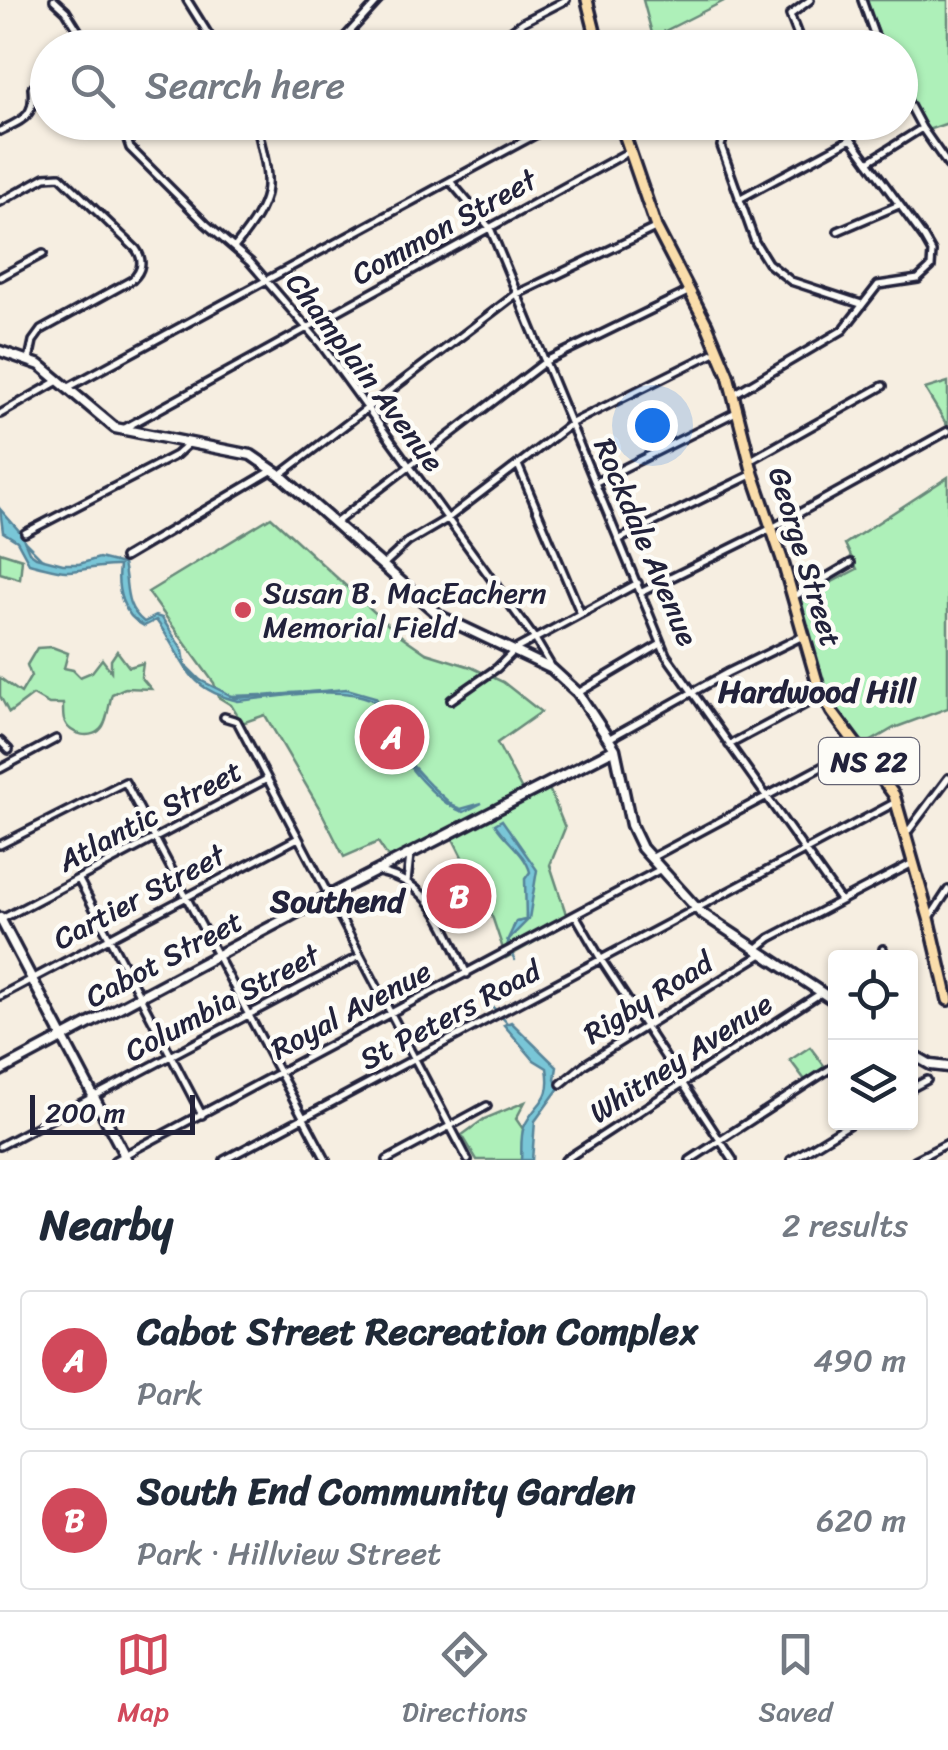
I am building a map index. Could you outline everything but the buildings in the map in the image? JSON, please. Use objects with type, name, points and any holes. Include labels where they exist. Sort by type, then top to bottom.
[{"type":"main road","points":[[587,0],[594,30]]},
{"type":"main road","name":"George Street","points":[[626,140],[656,227],[690,291],[734,394],[753,474],[822,695],[884,779],[896,802],[948,1000]]},
{"type":"main road","points":[[0,351],[42,366],[104,422],[123,430],[251,455],[277,473],[440,616],[552,668],[578,692],[610,738],[631,825],[661,870],[696,908],[828,997]]},
{"type":"main road","name":"Cabot Street","points":[[0,1072],[615,749]]},
{"type":"main road","points":[[0,919],[126,1157]]},
{"type":"main road","points":[[918,1058],[931,1065],[948,1067]]},
{"type":"street","points":[[54,0],[78,30]]},
{"type":"street","points":[[187,0],[206,30]]},
{"type":"street","points":[[352,30],[379,0]]},
{"type":"street","points":[[512,30],[566,0]]},
{"type":"street","points":[[796,30],[790,15],[810,0]]},
{"type":"street","points":[[862,0],[873,30]]},
{"type":"street","points":[[0,131],[30,112]]},
{"type":"street","points":[[918,121],[948,165]]},
{"type":"street","points":[[918,131],[922,128]]},
{"type":"street","name":"Champlain Avenue","points":[[126,140],[267,280],[307,328],[448,518],[552,668]]},
{"type":"street","points":[[234,248],[262,211],[269,190],[260,140]]},
{"type":"street","points":[[67,388],[526,140]]},
{"type":"street","points":[[722,140],[756,245],[780,275],[861,304]]},
{"type":"street","points":[[739,199],[849,140]]},
{"type":"street","points":[[734,394],[843,330],[880,284],[918,280],[931,267],[930,249],[852,140]]},
{"type":"street","points":[[868,162],[903,140]]},
{"type":"street","name":"Common Street","points":[[123,430],[630,151]]},
{"type":"street","points":[[0,202],[46,178],[60,176],[136,249],[141,260],[133,279],[41,330],[33,341],[29,360]]},
{"type":"street","name":"Rockdale Avenue","points":[[450,181],[490,228],[642,592],[660,644],[840,900]]},
{"type":"street","points":[[838,230],[899,205]]},
{"type":"street","points":[[124,558],[277,473],[517,293],[656,227]]},
{"type":"street","points":[[0,277],[43,254]]},
{"type":"street","points":[[334,524],[546,361],[690,291]]},
{"type":"street","points":[[383,564],[572,423],[718,352]]},
{"type":"street","points":[[0,414],[58,381]]},
{"type":"street","points":[[750,461],[884,386]]},
{"type":"street","points":[[596,482],[736,412]]},
{"type":"street","points":[[642,592],[772,528],[948,431]]},
{"type":"street","points":[[26,533],[176,455],[188,444]]},
{"type":"street","points":[[518,464],[581,614]]},
{"type":"street","points":[[620,540],[753,474]]},
{"type":"street","points":[[792,597],[850,563]]},
{"type":"street","points":[[451,700],[498,668],[516,649],[638,583]]},
{"type":"street","points":[[610,738],[803,636]]},
{"type":"street","points":[[578,692],[660,644]]},
{"type":"street","points":[[729,745],[822,695]]},
{"type":"street","points":[[224,717],[237,720],[468,1160]]},
{"type":"street","points":[[0,768],[56,740]]},
{"type":"street","points":[[0,741],[8,750]]},
{"type":"street","points":[[651,858],[858,748]]},
{"type":"street","points":[[906,834],[948,778]]},
{"type":"street","name":"Atlantic Street","points":[[0,919],[268,779]]},
{"type":"street","points":[[0,845],[125,782],[326,1160]]},
{"type":"street","name":"St Peters Road","points":[[224,1160],[896,802]]},
{"type":"street","name":"Cartier Street","points":[[0,996],[298,838]]},
{"type":"street","points":[[407,882],[410,855]]},
{"type":"street","name":"Rigby Road","points":[[561,1084],[585,1064],[840,900],[914,863]]},
{"type":"street","name":"Royal Avenue","points":[[115,1160],[661,870]]},
{"type":"street","points":[[376,872],[407,882],[431,903],[467,974]]},
{"type":"street","points":[[79,880],[202,1115]]},
{"type":"street","points":[[929,918],[948,890]]},
{"type":"street","points":[[576,916],[732,1160]]},
{"type":"street","name":"Columbia Street","points":[[0,1146],[360,956]]},
{"type":"street","name":"Whitney Avenue","points":[[565,1160],[822,993]]},
{"type":"street","points":[[690,1160],[828,1070]]},
{"type":"street","points":[[918,1084],[926,1080]]},
{"type":"street","points":[[388,1160],[487,1106]]},
{"type":"street","points":[[791,1160],[840,1130]]},
{"type":"street","points":[[916,1160],[948,1143]]},
{"type":"green space","points":[[643,0],[726,0],[667,30],[651,30]]},
{"type":"green space","points":[[865,0],[948,0],[948,123],[922,132],[918,122],[918,30],[878,30]]},
{"type":"green space","points":[[948,382],[948,427],[925,389]]},
{"type":"green space","points":[[948,477],[948,708],[894,728],[861,747],[825,693],[798,600],[857,569],[845,544]]},
{"type":"green space","points":[[271,517],[397,633],[426,653],[503,682],[541,712],[497,743],[525,796],[548,786],[565,828],[550,865],[569,923],[506,958],[493,919],[452,837],[394,866],[378,842],[344,857],[265,715],[242,723],[231,705],[218,697],[214,683],[148,592]]},
{"type":"green space","points":[[0,552],[22,559],[20,579],[0,573]]},
{"type":"green space","points":[[52,647],[68,653],[64,668],[80,677],[92,672],[102,659],[111,671],[111,660],[117,651],[129,667],[143,663],[141,677],[151,689],[125,688],[112,694],[103,726],[94,734],[71,730],[64,719],[63,704],[49,704],[33,695],[9,713],[0,696],[0,678],[21,693],[31,676],[27,665],[37,648]]},
{"type":"green space","points":[[459,874],[476,908],[459,917],[441,884]]},
{"type":"green space","points":[[810,1047],[826,1068],[805,1080],[790,1060]]},
{"type":"green space","points":[[525,1102],[516,1119],[523,1129],[521,1160],[477,1160],[462,1135],[484,1119]]},
{"type":"water","points":[[0,509],[36,557],[63,564],[99,558],[123,564],[132,608],[144,622],[156,616],[162,618],[183,651],[186,668],[156,620],[144,626],[130,615],[120,592],[119,566],[66,571],[29,563],[17,541],[3,532]]},
{"type":"water","points":[[186,668],[196,678],[236,698],[347,689],[375,697],[393,720],[402,725],[410,764],[431,786],[461,809],[482,803],[464,812],[446,803],[427,786],[404,757],[400,726],[392,720],[380,706],[372,700],[325,692],[238,701],[196,680]]},
{"type":"water","points":[[502,820],[537,870],[529,919],[507,941],[516,922],[526,920],[525,879],[530,872],[495,824]]},
{"type":"water","points":[[511,1022],[557,1067],[555,1079],[559,1088],[535,1121],[532,1160],[521,1160],[522,1135],[546,1095],[547,1068],[534,1060],[504,1025]]},
{"type":"waterway","points":[[25,542],[41,558]]},
{"type":"waterway","points":[[186,666],[201,681]]},
{"type":"waterway","points":[[290,693],[332,691]]},
{"type":"waterway","points":[[230,696],[262,695]]},
{"type":"waterway","points":[[389,718],[402,728]]},
{"type":"waterway","points":[[412,765],[423,777]]},
{"type":"waterway","points":[[513,928],[516,922],[526,920],[526,915]]},
{"type":"waterway","points":[[509,940],[507,946],[515,960]]},
{"type":"waterway","points":[[491,1005],[508,1024]]},
{"type":"place","name":"Susan B. MacEachern Memorial Field","points":[[243,610]]},
{"type":"place","name":"Cabot Street Recreation Complex","points":[[392,737]]},
{"type":"place","name":"South End Community Garden","points":[[459,896]]},
{"type":"district","name":"Hardwood Hill","points":[[817,691]]},
{"type":"district","name":"Southend","points":[[337,901]]}]
